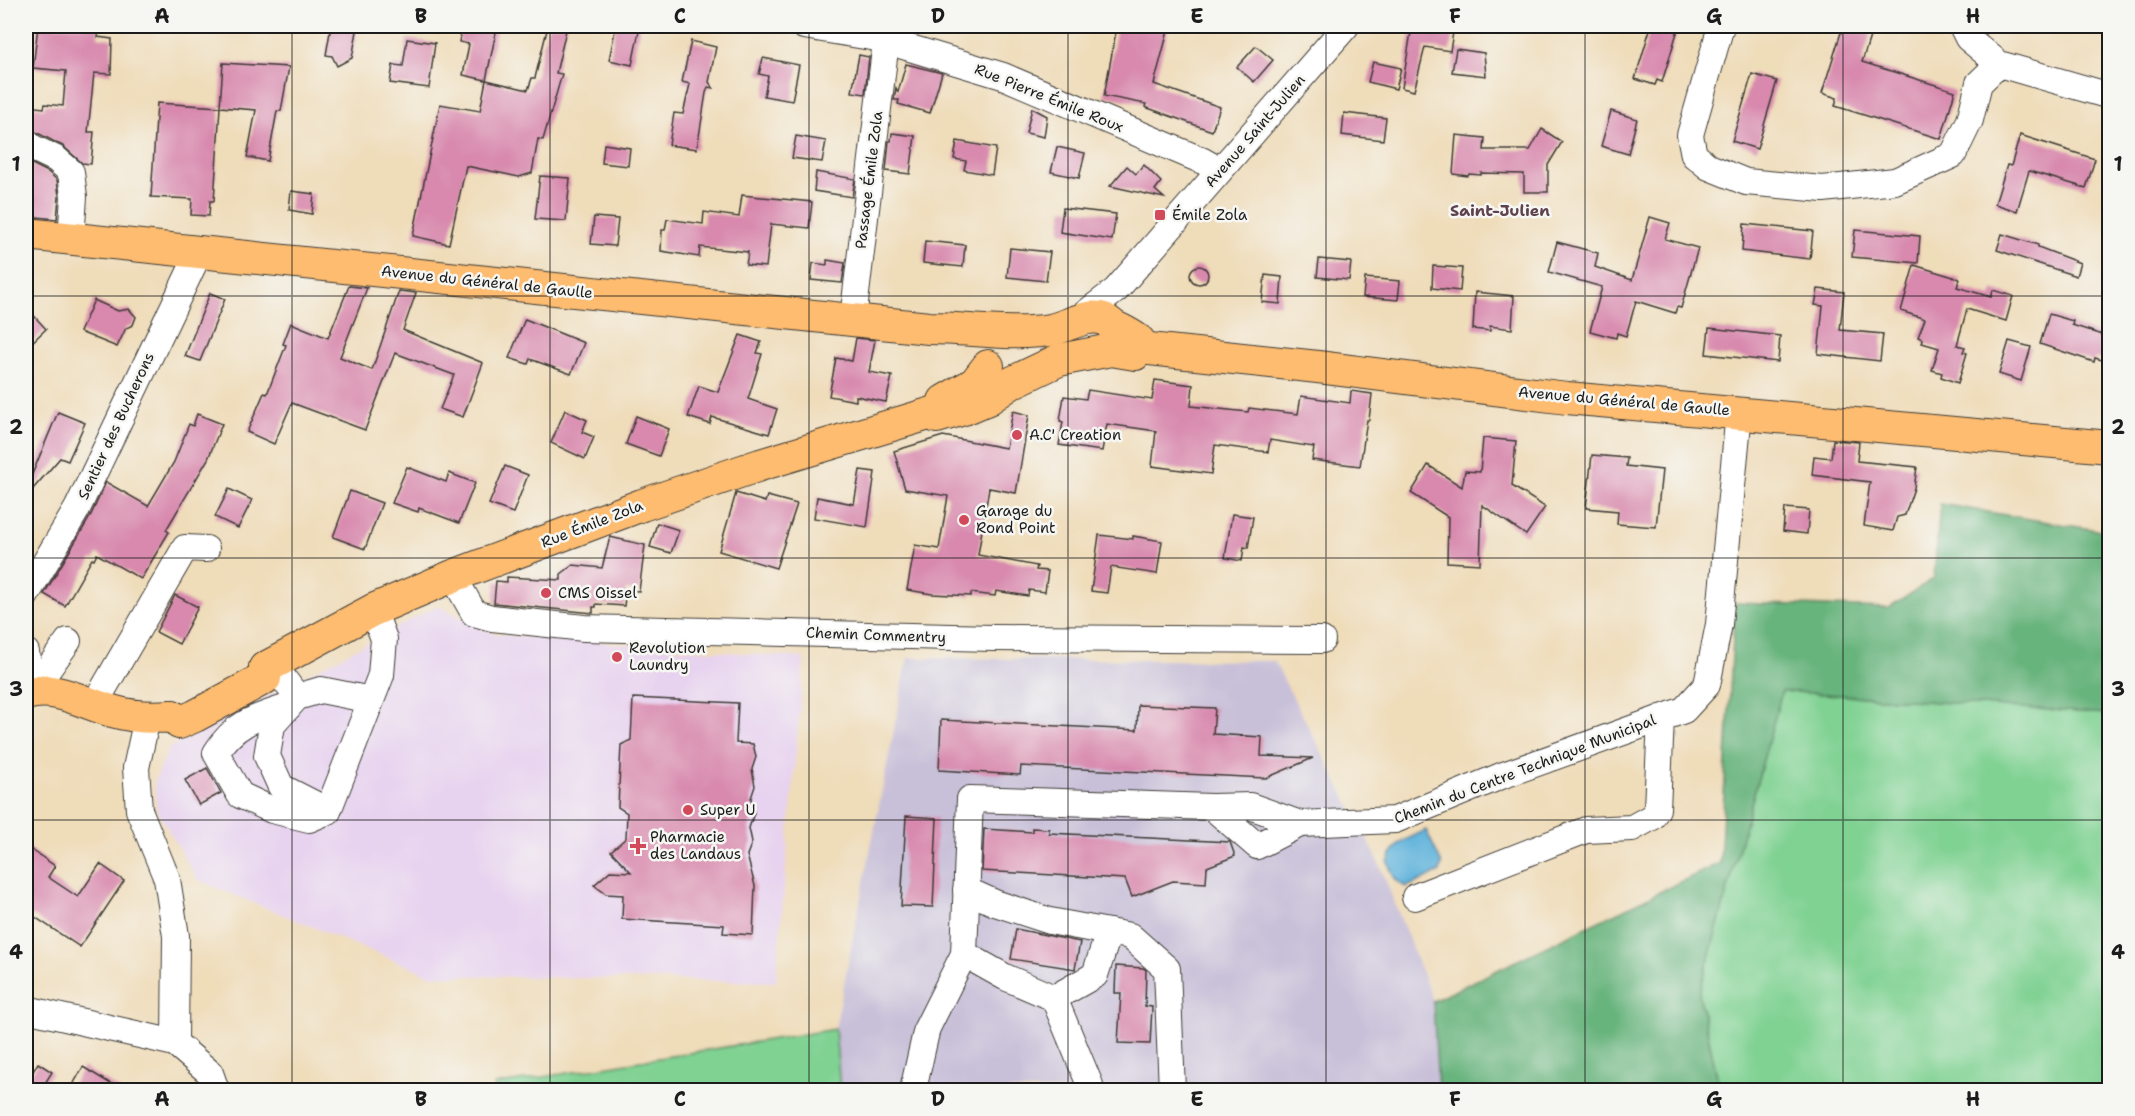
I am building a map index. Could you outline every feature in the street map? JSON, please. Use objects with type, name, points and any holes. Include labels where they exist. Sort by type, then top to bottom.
[{"type":"main road","name":"Avenue du Général de Gaulle","points":[[26,234],[929,328],[1011,332],[1052,330],[1095,318],[1105,320],[1122,342]]},
{"type":"main road","points":[[949,328],[966,340],[996,370]]},
{"type":"main road","points":[[996,370],[994,342],[1011,332]]},
{"type":"main road","name":"Avenue du Général de Gaulle","points":[[996,370],[1059,360],[1122,342],[1567,398],[2109,447]]},
{"type":"main road","name":"Rue Émile Zola","points":[[160,717],[173,707],[258,662],[269,666],[373,610],[453,576],[642,505],[760,465],[932,413],[938,417],[964,409],[988,399],[996,370]]},
{"type":"main road","points":[[29,693],[47,691],[62,693],[112,711],[160,717]]},
{"type":"street","name":"Rue Pierre Émile Roux","points":[[804,26],[899,37],[1003,76],[1203,160],[1219,170]]},
{"type":"street","name":"Avenue Saint-Julien","points":[[1082,320],[1086,313],[1116,290],[1347,26]]},
{"type":"street","points":[[1721,26],[1690,135],[1694,155],[1701,161],[1709,167],[1746,182],[1823,189],[1894,182],[1953,155],[1970,120],[1980,83],[1999,64]]},
{"type":"street","points":[[1962,26],[1968,38],[1999,64],[2109,96]]},
{"type":"street","name":"Passage Émile Zola","points":[[853,319],[899,37]]},
{"type":"street","points":[[26,142],[56,159],[72,172],[74,197],[71,238]]},
{"type":"street","name":"Sentier des Bucherons","points":[[26,596],[77,509],[199,253]]},
{"type":"street","points":[[1116,290],[1117,315],[1122,342]]},
{"type":"street","name":"Chemin du Centre Technique Municipal","points":[[913,1090],[927,1028],[964,954],[970,799],[1212,807],[1250,806],[1300,824],[1395,820],[1501,776],[1684,710],[1707,685],[1719,624],[1739,412]]},
{"type":"street","points":[[94,705],[184,548],[206,549]]},
{"type":"street","name":"Chemin Commentry","points":[[453,576],[474,613],[492,618],[584,627],[993,638],[1323,640]]},
{"type":"street","points":[[371,699],[321,690],[252,718],[224,740],[216,753],[240,795],[273,810],[309,819],[328,811],[381,675],[384,639],[373,610]]},
{"type":"street","points":[[29,693],[68,641]]},
{"type":"street","points":[[26,652],[29,693]]},
{"type":"street","points":[[269,666],[292,702]]},
{"type":"street","points":[[292,702],[272,725],[267,756],[281,787],[328,811]]},
{"type":"street","points":[[160,717],[136,768],[139,810],[167,879],[176,936],[175,1043]]},
{"type":"street","points":[[1415,897],[1586,830],[1632,828],[1653,817],[1657,809],[1662,718]]},
{"type":"street","points":[[1212,807],[1257,846],[1300,824]]},
{"type":"street","points":[[966,890],[995,903],[1050,921],[1130,936],[1167,969],[1172,1090]]},
{"type":"street","points":[[1054,998],[1095,975],[1109,932]]},
{"type":"street","points":[[964,954],[1005,977],[1054,998],[1091,1089]]},
{"type":"street","points":[[26,1009],[175,1043],[210,1073],[216,1090]]},
{"type":"shaded area","points":[[437,606],[496,634],[804,658],[776,982],[430,975],[198,880],[157,811],[154,782],[169,748]]},
{"type":"shaded area","points":[[908,658],[1274,661],[1376,856],[1433,1001],[1438,1090],[840,1090],[835,1029]]},
{"type":"green space","points":[[1940,504],[2109,532],[2109,714],[1782,691],[1699,994],[1720,1090],[1438,1090],[1433,1001],[1720,863],[1735,603],[1889,608],[1934,578]]},
{"type":"green space","points":[[1782,691],[2109,714],[2109,1090],[1720,1090],[1699,994]]},
{"type":"green space","points":[[835,1029],[840,1090],[496,1090],[494,1085]]},
{"type":"water","points":[[1426,830],[1442,864],[1440,872],[1407,887],[1397,880],[1388,862],[1398,845]]},
{"type":"building","points":[[38,26],[99,26],[98,37],[112,39],[111,74],[94,73],[88,132],[94,132],[91,164],[82,163],[63,146],[26,127],[27,106],[44,108],[45,104],[63,106],[66,71],[33,68]]},
{"type":"building","points":[[331,26],[358,26],[352,58],[337,66],[332,56],[326,55]]},
{"type":"building","points":[[462,26],[496,32],[486,80],[463,75],[469,44],[459,42]]},
{"type":"building","points":[[548,26],[567,26],[556,73],[562,74],[543,140],[538,139],[532,173],[519,177],[466,166],[449,244],[413,236],[440,104],[480,111],[486,80],[528,90],[532,78],[535,78]]},
{"type":"building","points":[[616,26],[640,26],[632,65],[609,60]]},
{"type":"building","points":[[1117,26],[1150,26],[1168,31],[1154,84],[1220,107],[1212,131],[1145,107],[1146,104],[1104,96]]},
{"type":"building","points":[[1412,26],[1454,26],[1450,51],[1425,47],[1414,91],[1402,88]]},
{"type":"building","points":[[1651,26],[1679,26],[1662,82],[1657,80],[1655,85],[1635,79]]},
{"type":"building","points":[[1843,26],[1858,26],[1872,30],[1862,62],[1955,91],[1941,139],[1835,106],[1837,98],[1822,93]]},
{"type":"building","points":[[407,39],[435,43],[429,88],[390,83],[393,65],[403,66]]},
{"type":"building","points":[[691,41],[716,47],[709,82],[713,88],[708,87],[706,93],[697,149],[669,145],[674,113],[683,114],[690,84],[682,82]]},
{"type":"building","points":[[1256,46],[1273,60],[1254,82],[1237,67]]},
{"type":"building","points":[[1456,49],[1484,53],[1486,76],[1452,72]]},
{"type":"building","points":[[859,55],[869,57],[865,94],[852,92]]},
{"type":"building","points":[[763,58],[799,65],[792,101],[764,96],[768,76],[759,74]]},
{"type":"building","points":[[1373,62],[1401,68],[1396,89],[1368,82]]},
{"type":"building","points":[[223,63],[289,67],[281,111],[277,111],[268,161],[247,157],[256,110],[220,107]]},
{"type":"building","points":[[906,64],[942,73],[930,113],[898,104],[899,100],[894,100],[896,88],[898,92]]},
{"type":"building","points":[[1752,74],[1777,81],[1757,149],[1732,141]]},
{"type":"building","points":[[157,103],[220,107],[214,201],[210,201],[209,216],[191,215],[192,199],[151,197]]},
{"type":"building","points":[[1032,108],[1047,116],[1044,137],[1026,133]]},
{"type":"building","points":[[1611,111],[1637,119],[1628,154],[1601,146]]},
{"type":"building","points":[[1344,113],[1386,118],[1383,140],[1342,135]]},
{"type":"building","points":[[1542,129],[1562,142],[1548,165],[1548,192],[1524,192],[1524,174],[1481,173],[1481,175],[1469,174],[1468,176],[1453,174],[1456,135],[1485,138],[1484,150],[1530,150]]},
{"type":"building","points":[[892,133],[915,136],[910,174],[886,171]]},
{"type":"building","points":[[2020,135],[2095,159],[2086,188],[2029,171],[2017,211],[1995,204],[2007,165],[2011,166]]},
{"type":"building","points":[[796,136],[826,141],[822,162],[792,158]]},
{"type":"building","points":[[957,141],[996,148],[992,175],[964,170],[966,161],[954,159]]},
{"type":"building","points":[[604,144],[630,148],[628,166],[602,163]]},
{"type":"building","points":[[1057,147],[1085,153],[1079,178],[1051,172]]},
{"type":"building","points":[[26,161],[48,172],[57,180],[59,197],[57,219],[26,216]]},
{"type":"building","points":[[1144,165],[1161,182],[1155,190],[1164,198],[1110,186],[1127,166],[1136,174]]},
{"type":"building","points":[[816,172],[855,179],[852,197],[814,191]]},
{"type":"building","points":[[540,176],[570,178],[566,221],[535,219]]},
{"type":"building","points":[[291,191],[314,194],[312,214],[289,210]]},
{"type":"building","points":[[742,195],[812,202],[809,228],[771,224],[766,267],[746,265],[748,252],[700,247],[699,257],[661,251],[662,230],[665,230],[667,219],[703,224],[704,212],[739,217]]},
{"type":"building","points":[[1063,208],[1116,214],[1112,240],[1060,232]]},
{"type":"building","points":[[594,217],[618,219],[615,246],[591,244]]},
{"type":"building","points":[[1650,217],[1670,223],[1665,239],[1698,248],[1681,308],[1677,307],[1675,313],[1636,301],[1626,336],[1617,333],[1616,338],[1590,331],[1602,287],[1549,272],[1557,242],[1598,253],[1595,267],[1632,280]]},
{"type":"building","points":[[1744,224],[1813,231],[1810,259],[1742,251]]},
{"type":"building","points":[[1855,230],[1920,236],[1918,263],[1852,257]]},
{"type":"building","points":[[2002,234],[2038,245],[2038,247],[2080,263],[2076,276],[1997,250]]},
{"type":"building","points":[[925,241],[965,245],[963,267],[923,263]]},
{"type":"building","points":[[1010,248],[1050,252],[1046,281],[1007,277]]},
{"type":"building","points":[[1319,259],[1351,262],[1349,280],[1317,277]]},
{"type":"building","points":[[827,260],[845,263],[842,283],[811,280],[813,263],[827,265]]},
{"type":"building","points":[[1914,265],[1960,279],[1957,287],[1991,297],[1993,290],[2013,296],[2006,321],[1967,309],[1957,345],[1965,347],[1963,352],[1967,353],[1958,383],[1941,377],[1942,373],[1932,370],[1939,348],[1922,343],[1923,339],[1918,337],[1925,319],[1901,311]]},
{"type":"building","points":[[1199,266],[1205,269],[1208,275],[1205,281],[1199,284],[1193,281],[1190,275],[1193,269]]},
{"type":"building","points":[[1433,266],[1462,268],[1460,291],[1432,288]]},
{"type":"building","points":[[1265,275],[1282,277],[1280,304],[1262,302]]},
{"type":"building","points":[[1365,278],[1400,281],[1398,300],[1363,297]]},
{"type":"building","points":[[349,286],[367,288],[340,357],[372,370],[399,291],[416,293],[403,330],[483,363],[463,417],[440,409],[454,375],[395,353],[365,430],[292,403],[274,444],[247,432],[264,393],[267,394],[286,345],[283,344],[291,323],[328,338]]},
{"type":"building","points":[[1818,289],[1844,292],[1840,330],[1883,334],[1880,361],[1818,354],[1823,306],[1815,305]]},
{"type":"building","points":[[1475,292],[1514,296],[1512,329],[1490,326],[1490,331],[1473,329]]},
{"type":"building","points":[[210,293],[225,299],[200,361],[185,356]]},
{"type":"building","points":[[94,300],[118,311],[129,309],[136,317],[133,325],[126,328],[117,347],[80,332]]},
{"type":"building","points":[[26,307],[46,329],[26,348]]},
{"type":"building","points":[[2049,314],[2073,321],[2072,325],[2109,337],[2109,362],[2095,358],[2094,362],[2040,344]]},
{"type":"building","points":[[525,319],[584,343],[571,374],[530,359],[528,364],[509,358]]},
{"type":"building","points":[[1709,328],[1780,336],[1778,362],[1706,354]]},
{"type":"building","points":[[740,335],[761,342],[757,353],[762,354],[748,399],[777,409],[769,434],[712,417],[710,424],[688,417],[699,386],[718,392]]},
{"type":"building","points":[[856,338],[875,340],[869,372],[892,376],[886,402],[856,396],[856,401],[829,396],[836,358],[852,361]]},
{"type":"building","points":[[2009,341],[2031,347],[2021,381],[1999,374]]},
{"type":"building","points":[[1155,380],[1193,385],[1191,406],[1248,412],[1249,408],[1298,414],[1301,396],[1350,403],[1351,391],[1372,394],[1360,466],[1312,460],[1314,447],[1270,440],[1268,452],[1215,445],[1211,474],[1152,466],[1156,431],[1107,424],[1102,451],[1059,445],[1064,396],[1086,399],[1088,390],[1152,400]]},
{"type":"building","points":[[565,410],[587,420],[582,432],[594,437],[585,459],[551,443]]},
{"type":"building","name":"Garage du Rond Point","points":[[1013,411],[1029,415],[1016,493],[989,488],[978,555],[1037,566],[1036,570],[1048,571],[1045,592],[1029,590],[1028,596],[996,591],[995,596],[971,593],[971,596],[907,590],[915,545],[939,549],[948,496],[905,489],[894,451],[943,436],[1006,448]]},
{"type":"building","points":[[58,412],[85,423],[68,461],[60,458],[26,497],[26,489]]},
{"type":"building","points":[[197,414],[222,424],[208,459],[166,530],[169,532],[141,579],[97,554],[65,606],[44,594],[90,517],[106,482],[148,506],[174,462],[189,424],[193,426]]},
{"type":"building","points":[[636,416],[669,429],[659,456],[626,444]]},
{"type":"building","points":[[1483,438],[1516,441],[1512,486],[1545,507],[1526,535],[1482,505],[1480,564],[1447,562],[1448,517],[1411,493],[1428,465],[1462,487],[1465,471],[1480,472]]},
{"type":"building","points":[[1833,440],[1859,442],[1857,461],[1917,467],[1914,488],[1905,515],[1897,517],[1893,531],[1864,526],[1870,482],[1812,475],[1814,456],[1831,458]]},
{"type":"building","points":[[1592,455],[1627,458],[1626,466],[1662,470],[1656,527],[1617,524],[1618,511],[1586,508]]},
{"type":"building","points":[[505,466],[528,475],[513,513],[489,504]]},
{"type":"building","points":[[407,467],[446,482],[449,473],[475,483],[459,523],[419,508],[418,512],[392,503]]},
{"type":"building","points":[[860,470],[875,472],[867,527],[814,518],[817,497],[854,504]]},
{"type":"building","points":[[229,489],[252,500],[238,528],[215,517]]},
{"type":"building","points":[[350,491],[382,503],[365,549],[333,537]]},
{"type":"building","points":[[736,493],[765,502],[767,496],[797,504],[776,568],[719,551]]},
{"type":"building","points":[[1785,508],[1809,510],[1807,534],[1783,531]]},
{"type":"building","points":[[1232,514],[1253,517],[1248,548],[1244,547],[1242,561],[1225,558]]},
{"type":"building","points":[[657,523],[679,530],[671,553],[650,547]]},
{"type":"building","points":[[1099,535],[1133,539],[1133,536],[1162,541],[1157,574],[1111,567],[1107,593],[1091,591]]},
{"type":"building","points":[[610,537],[645,545],[639,591],[626,590],[624,606],[596,604],[596,607],[593,607],[593,613],[494,603],[496,581],[507,582],[507,577],[561,580],[561,574],[573,565],[602,568]]},
{"type":"building","points":[[175,595],[198,607],[179,644],[156,632]]},
{"type":"building","name":"Super U","points":[[633,698],[738,703],[736,743],[753,744],[756,757],[752,769],[755,786],[751,798],[754,813],[749,828],[752,842],[747,855],[755,886],[753,935],[723,933],[724,925],[622,919],[623,895],[606,894],[594,885],[610,871],[631,872],[611,851],[626,838],[627,813],[618,807],[621,745],[631,740]]},
{"type":"building","points":[[1138,705],[1215,708],[1213,734],[1262,737],[1261,756],[1313,758],[1266,778],[1021,766],[1020,775],[939,770],[941,720],[1137,730]]},
{"type":"building","points":[[207,768],[221,793],[199,805],[185,780]]},
{"type":"building","points":[[906,816],[937,818],[933,907],[901,906]]},
{"type":"building","points":[[1032,828],[1049,829],[1049,833],[1230,842],[1235,856],[1207,867],[1206,883],[1173,881],[1132,897],[1125,879],[982,871],[984,829],[1032,832]]},
{"type":"building","points":[[26,846],[55,866],[48,877],[78,897],[100,864],[124,881],[80,947],[26,911]]},
{"type":"building","points":[[1016,929],[1080,942],[1075,969],[1011,959]]},
{"type":"building","points":[[1116,966],[1146,970],[1145,1006],[1152,1007],[1150,1044],[1118,1043],[1121,993],[1115,993]]},
{"type":"building","points":[[38,1063],[52,1072],[41,1090],[26,1090],[26,1083]]},
{"type":"building","points":[[83,1067],[121,1090],[70,1090]]},
{"type":"place","name":"Émile Zola","points":[[1160,215]]},
{"type":"place","name":"A.C' Creation","points":[[1017,435]]},
{"type":"place","name":"Garage du Rond Point","points":[[964,520]]},
{"type":"place","name":"CMS Oissel","points":[[546,593]]},
{"type":"place","name":"Revolution Laundry","points":[[617,657]]},
{"type":"place","name":"Super U","points":[[688,810]]},
{"type":"place","name":"Pharmacie des Landaus","points":[[638,846]]},
{"type":"district","name":"Saint-Julien","points":[[1500,210]]}]
